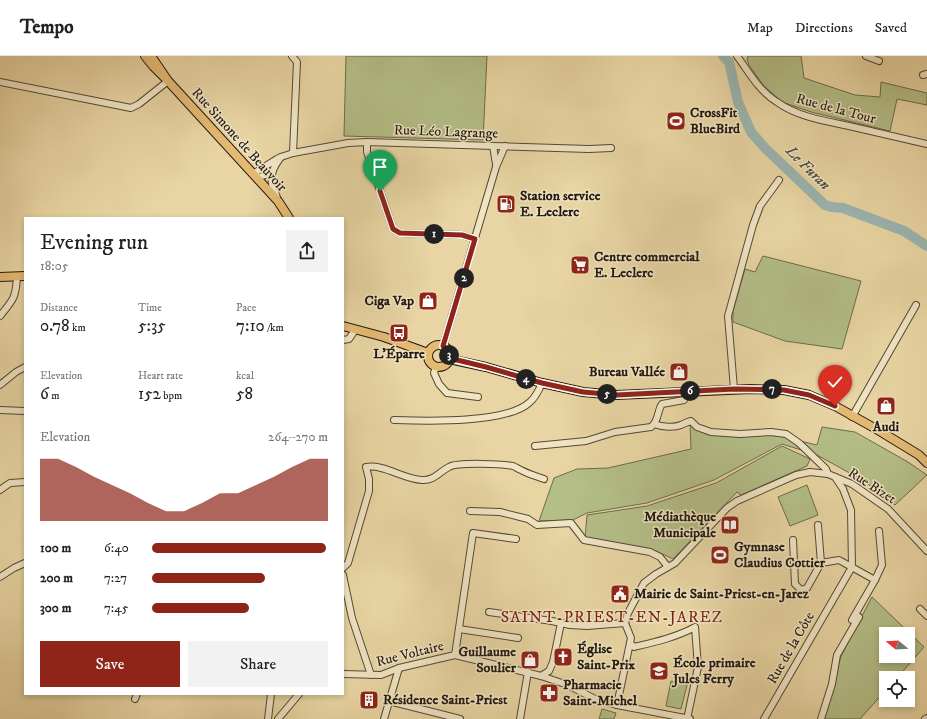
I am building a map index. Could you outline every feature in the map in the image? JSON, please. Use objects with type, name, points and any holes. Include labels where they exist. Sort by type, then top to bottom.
[{"type":"main road","name":"Rue Simone de Beauvoir","points":[[145,56],[278,201],[288,217]]},
{"type":"main road","name":"Rue Simone de Beauvoir","points":[[152,56],[168,81]]},
{"type":"main road","points":[[0,277],[21,276]]},
{"type":"main road","points":[[344,326],[400,342],[428,353]]},
{"type":"main road","points":[[435,346],[443,346],[449,352],[449,358],[445,364],[436,366],[429,359],[428,353],[435,346]]},
{"type":"main road","points":[[449,358],[542,383],[583,392],[617,395],[734,389],[784,390],[809,395],[835,406],[852,417],[878,430],[919,455],[927,463]]},
{"type":"street","points":[[292,56],[297,62],[293,153]]},
{"type":"street","name":"Rue de la Tour","points":[[737,56],[754,81],[764,92],[776,102],[788,109],[824,121],[927,144]]},
{"type":"street","points":[[866,56],[879,61]]},
{"type":"street","points":[[0,82],[131,108],[139,104],[168,81]]},
{"type":"street","name":"Rue Léo Lagrange","points":[[254,176],[276,159],[281,157],[293,153],[348,142],[611,148]]},
{"type":"street","points":[[367,142],[367,152],[393,229],[400,233],[462,235],[475,239]]},
{"type":"street","points":[[493,146],[496,168]]},
{"type":"street","points":[[443,346],[496,168],[505,146]]},
{"type":"street","points":[[278,201],[272,184],[272,173],[281,157]]},
{"type":"street","points":[[254,176],[272,173]]},
{"type":"street","points":[[734,389],[728,316],[753,225],[760,206],[779,180]]},
{"type":"street","points":[[0,316],[13,300],[16,287],[21,276]]},
{"type":"street","points":[[852,417],[916,305]]},
{"type":"street","points":[[344,340],[349,339],[355,330]]},
{"type":"street","points":[[436,366],[434,373],[439,384],[447,393],[478,397]]},
{"type":"street","points":[[0,385],[24,368]]},
{"type":"street","points":[[394,420],[452,421],[492,416],[514,410],[530,402],[539,390],[542,383]]},
{"type":"street","points":[[535,446],[586,441],[615,432],[651,427],[654,424],[659,407],[662,404],[684,400],[688,391]]},
{"type":"street","points":[[0,410],[24,411]]},
{"type":"street","points":[[654,424],[662,427],[680,426],[688,421],[691,421],[697,427],[711,432],[740,434],[771,432],[786,434],[799,443],[826,469],[828,474]]},
{"type":"street","points":[[344,567],[348,563],[369,491],[369,479],[366,467],[380,467],[404,477],[431,480],[449,466],[479,464],[503,465],[514,466],[544,480]]},
{"type":"street","points":[[617,705],[631,638],[625,623],[628,613],[644,583],[675,563],[727,508],[737,500],[796,475],[810,472],[828,474]]},
{"type":"street","name":"Rue Bizet","points":[[828,474],[852,484],[888,509],[927,551]]},
{"type":"street","points":[[835,477],[843,489],[851,510],[852,567]]},
{"type":"street","points":[[0,490],[10,484],[24,482]]},
{"type":"street","points":[[470,511],[500,512],[528,519],[538,525],[571,523],[584,540],[650,552],[660,557],[668,567]]},
{"type":"street","points":[[792,540],[795,584],[801,590],[807,588],[821,563],[818,524]]},
{"type":"street","points":[[852,620],[876,580],[882,565],[879,531]]},
{"type":"street","points":[[455,655],[473,533],[516,539]]},
{"type":"street","points":[[821,563],[839,560],[876,580]]},
{"type":"street","points":[[0,576],[24,564]]},
{"type":"street","name":"Rue de la Côte","points":[[764,719],[852,567]]},
{"type":"street","points":[[344,580],[352,618],[371,675]]},
{"type":"street","points":[[920,609],[927,616]]},
{"type":"street","points":[[489,612],[570,625],[587,626],[625,623]]},
{"type":"street","points":[[821,719],[832,684],[837,655],[859,617]]},
{"type":"street","points":[[541,676],[549,670],[553,662],[561,623]]},
{"type":"street","points":[[630,643],[634,647],[655,642],[688,631],[695,627],[698,667],[686,718]]},
{"type":"street","points":[[459,629],[518,638]]},
{"type":"street","name":"Rue Voltaire","points":[[344,674],[381,675],[399,668],[455,655],[541,676],[568,685],[593,698],[617,705],[690,719]]},
{"type":"street","points":[[384,719],[399,668]]},
{"type":"street","points":[[520,719],[528,672]]},
{"type":"street","points":[[268,719],[271,695]]},
{"type":"street","points":[[278,719],[297,695]]},
{"type":"street","points":[[389,701],[458,719]]},
{"type":"green space","points":[[346,56],[487,56],[483,140],[344,136]]},
{"type":"green space","points":[[748,56],[801,56],[804,78],[855,95],[880,97],[881,82],[927,93],[927,105],[897,99],[890,131],[811,112],[782,102],[763,85],[749,65],[747,59]]},
{"type":"green space","points":[[763,256],[861,281],[842,349],[785,341],[733,322],[733,311],[745,269],[755,272]]},
{"type":"green space","points":[[690,424],[695,429],[715,435],[740,437],[756,433],[771,434],[817,445],[822,427],[855,432],[908,462],[927,475],[895,505],[864,481],[817,455],[782,444],[714,480],[647,503],[587,513],[573,520],[539,521],[554,478],[577,469],[608,468],[691,449]]},
{"type":"green space","points":[[782,446],[810,459],[807,466],[741,495],[737,492],[673,559],[652,549],[585,539],[587,515],[647,506],[716,483]]},
{"type":"green space","points":[[807,485],[818,515],[790,526],[778,497]]},
{"type":"green space","points":[[872,597],[903,627],[879,627],[879,663],[910,663],[903,671],[879,671],[879,698],[860,719],[823,719],[841,656]]},
{"type":"green space","points":[[915,638],[924,647],[915,657]]},
{"type":"green space","points":[[671,681],[687,685],[681,709],[666,706]]},
{"type":"green space","points":[[602,709],[616,713],[614,719],[599,719]]},
{"type":"waterway","name":"Le Furan","points":[[723,56],[729,62],[738,102],[751,132],[765,148],[825,205],[843,208],[904,231],[927,246]]},
{"type":"place","name":"CrossFit BlueBird","points":[[676,121]]},
{"type":"place","name":"Station service E. Leclerc","points":[[506,204]]},
{"type":"place","name":"Centre commercial E. Leclerc","points":[[580,265]]},
{"type":"place","name":"Ciga Vap","points":[[428,301]]},
{"type":"place","name":"L'Éparre","points":[[399,333]]},
{"type":"place","name":"Bureau Vallée","points":[[679,372]]},
{"type":"place","name":"Audi","points":[[886,406]]},
{"type":"place","name":"Médiathèque Municipale","points":[[730,525]]},
{"type":"place","name":"Gymnase Claudius Cottier","points":[[720,555]]},
{"type":"place","name":"Mairie de Saint-Priest-en-Jarez","points":[[620,594]]},
{"type":"place","name":"Église Saint-Prix","points":[[563,657]]},
{"type":"place","name":"Guillaume Soulier","points":[[530,660]]},
{"type":"place","name":"École primaire Jules Ferry","points":[[659,671]]},
{"type":"place","name":"Pharmacie Saint-Michel","points":[[549,693]]},
{"type":"place","name":"Résidence Saint-Priest","points":[[369,700]]},
{"type":"district","name":"SAINT-PRIEST-EN-JAREZ","points":[[612,617]]},
{"type":"route","points":[[380,191],[393,229],[400,233],[462,235],[475,239],[443,346],[449,352],[449,358],[542,383],[583,392],[617,395],[734,389],[784,390],[809,395],[835,406]]}]
